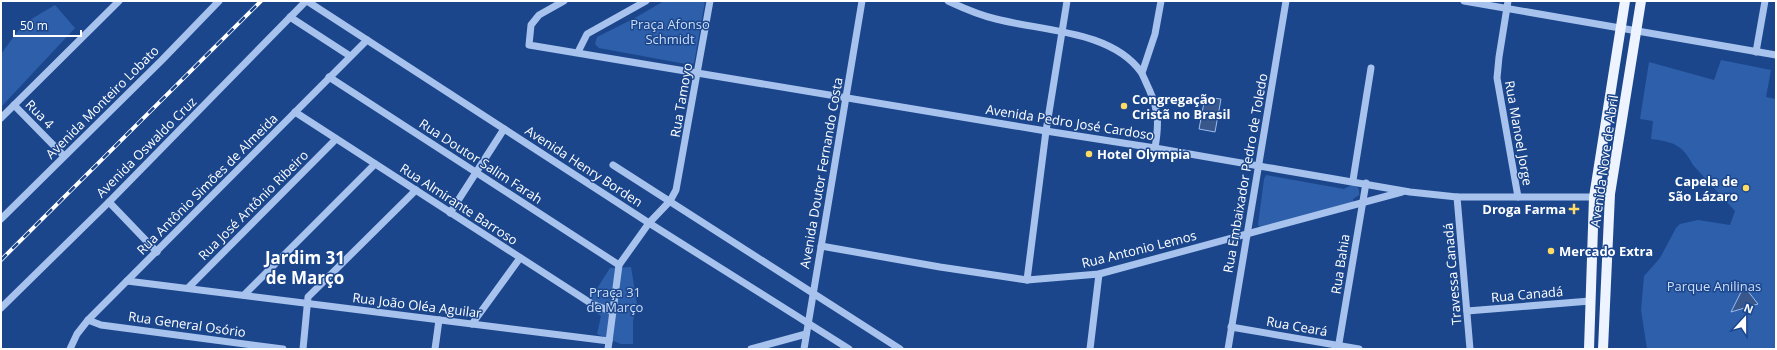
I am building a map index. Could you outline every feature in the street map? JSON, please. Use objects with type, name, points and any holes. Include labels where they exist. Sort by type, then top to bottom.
[{"type":"main road","name":"Avenida Nove de Abril","points":[[1589,349],[1594,197],[1625,1]]},
{"type":"main road","name":"Avenida Nove de Abril","points":[[1603,349],[1610,194],[1641,1]]},
{"type":"street","points":[[1,118],[119,1]]},
{"type":"street","name":"Avenida Monteiro Lobato","points":[[1,219],[162,60],[219,1]]},
{"type":"street","name":"Avenida Oswaldo Cruz","points":[[1,308],[109,202],[306,1]]},
{"type":"street","name":"Avenida Henry Borden","points":[[306,1],[649,223],[850,349]]},
{"type":"street","name":"Avenida Pedro José Cardoso","points":[[564,1],[539,15],[531,26],[529,45],[1258,166],[1353,180],[1410,192],[1457,197],[1594,197],[1610,194]]},
{"type":"street","points":[[578,52],[587,34],[646,1]]},
{"type":"street","name":"Rua Tamoyo","points":[[670,201],[676,190],[710,1]]},
{"type":"street","name":"Avenida Doutor Fernando Costa","points":[[804,349],[862,1]]},
{"type":"street","points":[[948,1],[972,12],[995,19],[1062,32],[1089,39],[1112,48],[1131,61],[1142,73],[1152,96],[1159,126],[1156,148]]},
{"type":"street","points":[[1027,280],[1046,131],[1067,1]]},
{"type":"street","points":[[1142,73],[1155,34],[1162,1]]},
{"type":"street","name":"Rua Embaixador Pedro de Toledo","points":[[1228,349],[1286,1]]},
{"type":"street","points":[[1464,1],[1508,5],[1636,31],[1776,55]]},
{"type":"street","points":[[1756,52],[1765,1]]},
{"type":"street","name":"Rua Manoel Jorge","points":[[1508,5],[1498,58],[1497,78],[1518,197]]},
{"type":"street","points":[[290,17],[350,56]]},
{"type":"street","name":"Rua Antônio Simões de Almeida","points":[[70,349],[77,334],[88,320],[366,40]]},
{"type":"street","points":[[1353,180],[1371,68]]},
{"type":"street","name":"Rua Doutor Salim Farah","points":[[329,77],[619,265]]},
{"type":"street","name":"Rua 4","points":[[14,105],[64,156]]},
{"type":"street","name":"Rua Almirante Barroso","points":[[295,112],[592,304],[613,312]]},
{"type":"street","points":[[450,213],[504,129]]},
{"type":"street","name":"Rua José Antônio Ribeiro","points":[[188,288],[336,139]]},
{"type":"street","points":[[244,295],[375,164]]},
{"type":"street","name":"Avenida Henry Borden","points":[[613,165],[900,349]]},
{"type":"street","name":"Rua Bahia","points":[[1339,347],[1366,183]]},
{"type":"street","points":[[303,349],[308,298],[416,190]]},
{"type":"street","name":"Rua Antonio Lemos","points":[[821,246],[940,268],[1027,280],[1099,274],[1363,203],[1394,193],[1410,192]]},
{"type":"street","name":"Travessa Canadá","points":[[1457,197],[1470,349]]},
{"type":"street","points":[[609,345],[619,265],[649,223],[670,201]]},
{"type":"street","points":[[109,202],[157,252]]},
{"type":"street","points":[[472,324],[520,258]]},
{"type":"street","points":[[1090,349],[1099,274]]},
{"type":"street","name":"Rua João Oléa Aguilar","points":[[128,281],[472,324],[609,345]]},
{"type":"street","name":"Rua Canadá","points":[[1467,311],[1590,301]]},
{"type":"street","name":"Rua General Osório","points":[[88,320],[101,325],[283,349]]},
{"type":"street","points":[[435,349],[439,320]]},
{"type":"street","name":"Rua Ceará","points":[[1231,327],[1339,347],[1359,349]]},
{"type":"street","points":[[751,349],[806,334]]},
{"type":"green space","name":"Praça Afonso Schmidt","points":[[664,1],[705,1],[694,63],[691,65],[599,48],[595,44],[597,37]]},
{"type":"green space","points":[[55,5],[75,28],[1,107],[1,54],[23,24]]},
{"type":"green space","name":"Parque Anilinas","points":[[1721,60],[1771,70],[1766,97],[1776,99],[1776,349],[1647,349],[1641,310],[1644,276],[1660,258],[1676,228],[1680,224],[1698,220],[1730,225],[1735,211],[1693,165],[1681,148],[1665,141],[1651,139],[1653,121],[1640,119],[1649,62],[1714,80]]},
{"type":"green space","points":[[1266,175],[1344,189],[1354,185],[1359,190],[1359,195],[1353,199],[1354,203],[1262,229],[1258,225],[1264,179]]},
{"type":"green space","name":"Praça 31 de Março","points":[[631,267],[637,304],[633,321],[633,344],[621,344],[597,334],[601,316],[586,306],[610,268]]},
{"type":"shaded area","points":[[1205,97],[1221,99],[1215,132],[1199,129]]},
{"type":"shaded area","points":[[1744,286],[1758,304],[1731,312]]},
{"type":"railway","points":[[1,260],[261,1]]},
{"type":"place","name":"Congregação Cristã no Brasil","points":[[1124,106]]},
{"type":"place","name":"Hotel Olympia","points":[[1089,154]]},
{"type":"place","name":"Capela de São Lázaro","points":[[1746,188]]},
{"type":"place","name":"Droga Farma","points":[[1574,209]]},
{"type":"place","name":"Mercado Extra","points":[[1551,251]]},
{"type":"district","name":"Jardim 31 de Março","points":[[305,268]]}]
